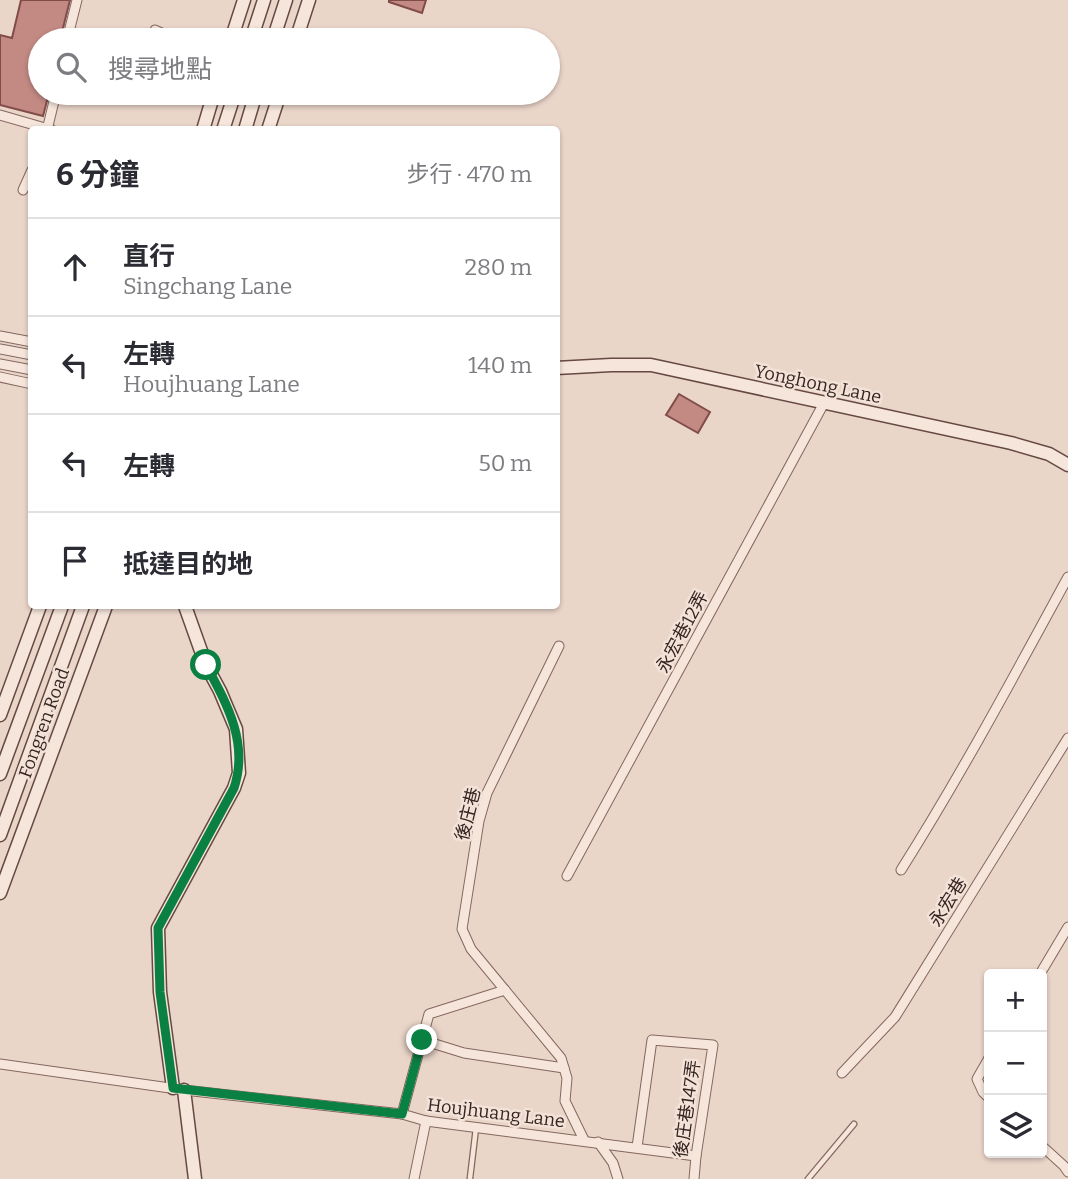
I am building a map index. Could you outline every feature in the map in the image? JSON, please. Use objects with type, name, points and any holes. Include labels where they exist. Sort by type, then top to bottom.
[{"type":"main road","points":[[235,28],[244,0]]},
{"type":"main road","points":[[255,28],[264,0]]},
{"type":"main road","points":[[277,28],[286,0]]},
{"type":"main road","points":[[300,28],[309,0]]},
{"type":"main road","points":[[204,126],[210,105]]},
{"type":"main road","points":[[224,126],[230,105]]},
{"type":"main road","points":[[245,126],[252,105]]},
{"type":"main road","points":[[269,126],[276,105]]},
{"type":"main road","name":"Yonghong Lane","points":[[560,368],[651,365],[1012,443],[1049,454],[1068,465]]},
{"type":"main road","points":[[0,715],[39,609]]},
{"type":"main road","name":"Fongren Road","points":[[0,774],[61,609]]},
{"type":"main road","name":"Fongren Road","points":[[0,835],[82,609]]},
{"type":"main road","name":"Fongren Road","points":[[0,893],[105,609]]},
{"type":"main road","points":[[186,609],[206,665],[236,729],[239,773],[234,788],[158,928],[160,992],[195,1179]]},
{"type":"street","points":[[70,28],[76,0]]},
{"type":"street","points":[[50,126],[53,105]]},
{"type":"street","points":[[0,115],[38,126]]},
{"type":"street","points":[[23,191],[28,179]]},
{"type":"street","points":[[0,336],[28,341]]},
{"type":"street","points":[[0,349],[28,354]]},
{"type":"street","points":[[0,364],[28,369]]},
{"type":"street","points":[[0,377],[28,383]]},
{"type":"street","name":"永宏巷12弄","points":[[567,876],[824,403]]},
{"type":"street","points":[[901,870],[1001,701],[1068,577]]},
{"type":"street","name":"後庄巷","points":[[559,646],[487,793],[479,821],[462,929],[471,949],[561,1058],[564,1068]]},
{"type":"street","name":"永宏巷","points":[[842,1073],[895,1017],[1068,738]]},
{"type":"street","points":[[1043,969],[1068,927]]},
{"type":"street","points":[[402,1114],[429,1014],[505,990]]},
{"type":"street","points":[[422,1040],[464,1053],[564,1068],[567,1078],[565,1101],[584,1140]]},
{"type":"street","name":"後庄巷147弄","points":[[637,1147],[652,1040],[713,1045],[694,1179]]},
{"type":"street","name":"Houjhuang Lane","points":[[0,1064],[179,1089],[402,1114],[426,1121],[696,1156]]},
{"type":"street","points":[[984,1066],[976,1079],[984,1093]]},
{"type":"street","points":[[414,1179],[426,1121]]},
{"type":"street","points":[[598,1142],[613,1163],[618,1179]]},
{"type":"street","points":[[1047,1151],[1068,1172]]},
{"type":"lane","points":[[808,1179],[854,1124]]},
{"type":"lane","points":[[470,1178],[476,1127]]},
{"type":"building","points":[[21,0],[70,0],[63,28],[28,28],[28,105],[46,105],[43,116],[0,105],[0,35],[12,38]]},
{"type":"building","points":[[389,0],[426,0],[422,13]]},
{"type":"building","points":[[679,394],[710,412],[698,433],[666,415]]},
{"type":"route","points":[[206,665],[236,729],[239,773],[234,788],[158,928],[160,992],[173,1088],[402,1114],[422,1040]]}]
